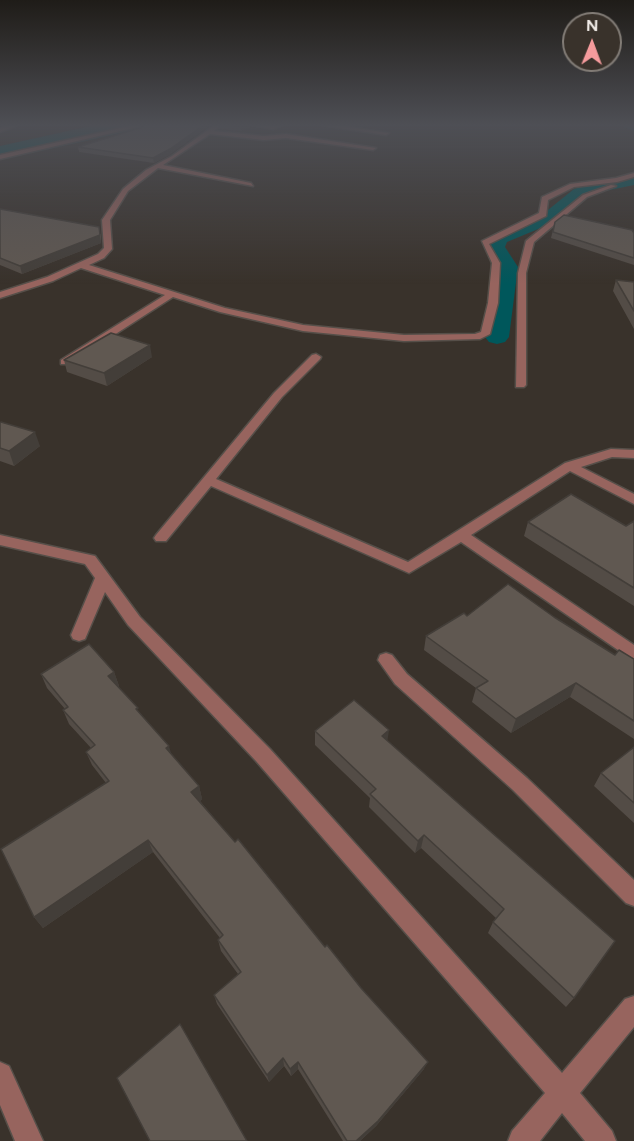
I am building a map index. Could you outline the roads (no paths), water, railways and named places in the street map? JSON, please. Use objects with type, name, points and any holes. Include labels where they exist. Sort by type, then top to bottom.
[{"type":"street","points":[[0,295],[84,266],[101,256],[108,249],[106,220],[124,190],[142,177]]},
{"type":"street","points":[[213,177],[251,185]]},
{"type":"street","points":[[84,266],[223,310],[303,328],[404,338],[476,337],[485,333],[493,303],[496,263],[485,243],[532,221],[543,213],[545,199],[572,185],[626,177]]},
{"type":"street","points":[[520,385],[522,273],[530,241],[585,196],[613,185],[634,183]]},
{"type":"street","points":[[65,362],[172,294]]},
{"type":"street","points":[[161,538],[279,395],[316,357]]},
{"type":"street","points":[[207,480],[409,568],[570,466],[611,453],[634,454]]},
{"type":"street","points":[[570,466],[634,500]]},
{"type":"street","points":[[462,536],[634,654]]},
{"type":"street","points":[[0,540],[90,560],[134,621],[264,755],[562,1092],[602,1141]]},
{"type":"street","points":[[79,635],[103,578]]},
{"type":"street","points":[[386,660],[401,679],[520,784],[634,895]]},
{"type":"street","points":[[522,1141],[634,1008]]},
{"type":"street","points":[[0,1075],[29,1141]]},
{"type":"waterway","points":[[497,337],[508,267],[496,247],[499,239],[549,218],[580,192],[598,186],[634,180]]}]
